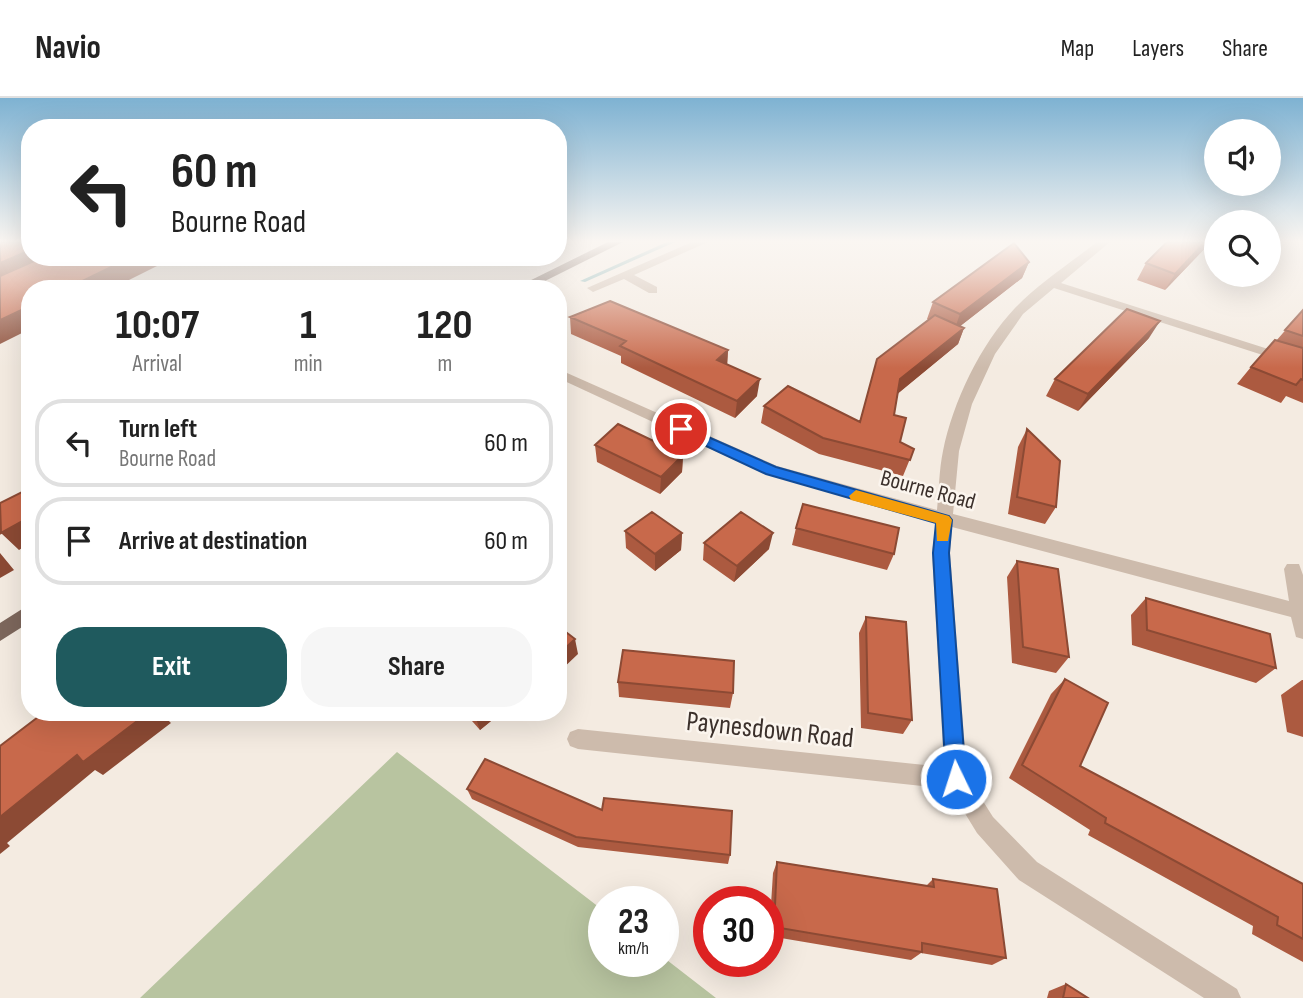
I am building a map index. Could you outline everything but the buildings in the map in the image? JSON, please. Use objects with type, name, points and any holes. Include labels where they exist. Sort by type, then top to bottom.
[{"type":"main road","points":[[0,633],[21,618]]},
{"type":"street","points":[[593,288],[603,284]]},
{"type":"street","points":[[642,284],[653,290]]},
{"type":"street","points":[[1228,998],[1028,871],[985,825],[956,779],[941,553],[951,451],[965,404],[988,354],[1019,310],[1050,284],[1303,364]]},
{"type":"street","name":"Bourne Road","points":[[567,377],[771,470],[1301,622],[1293,569]]},
{"type":"street","name":"Paynesdown Road","points":[[578,739],[956,779]]},
{"type":"green space","points":[[397,752],[588,899],[588,977],[679,977],[679,969],[716,998],[140,998]]},
{"type":"slow traffic","points":[[856,496],[944,520],[942,537]]},
{"type":"route","points":[[681,429],[771,470],[944,520],[941,553],[956,779]]}]
